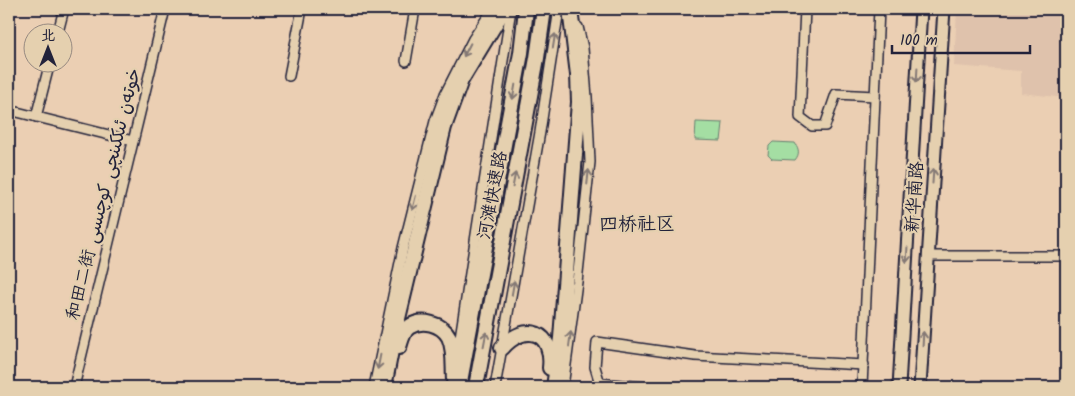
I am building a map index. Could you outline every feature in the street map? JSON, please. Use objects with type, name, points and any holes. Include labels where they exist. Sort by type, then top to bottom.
[{"type":"highway","points":[[384,387],[394,335],[444,127],[461,80],[504,9]]},
{"type":"highway","name":"河滩快速路","points":[[455,385],[521,53],[526,9]]},
{"type":"highway","name":"河滩快速路","points":[[476,387],[537,58],[544,9]]},
{"type":"highway","points":[[554,387],[561,338],[579,102],[572,9]]},
{"type":"highway","points":[[390,387],[403,335],[408,327],[420,323],[434,324],[444,330],[450,339],[455,385]]},
{"type":"highway","points":[[502,348],[515,336],[526,332],[538,335],[549,346],[552,355],[548,387]]},
{"type":"main road","points":[[899,387],[921,9]]},
{"type":"main road","name":"新华南路","points":[[920,387],[944,9]]},
{"type":"street","points":[[61,22],[64,9]]},
{"type":"street","name":"和田二街 خوتەن ئىككىنچى كوچىسى","points":[[74,387],[165,9]]},
{"type":"street","points":[[289,76],[302,9]]},
{"type":"street","points":[[406,61],[415,9]]},
{"type":"street","points":[[374,387],[401,257],[434,121],[445,94],[473,39],[493,9]]},
{"type":"street","points":[[455,385],[511,9]]},
{"type":"street","points":[[495,387],[540,132],[559,9]]},
{"type":"street","points":[[563,387],[590,162],[583,48],[572,9]]},
{"type":"street","points":[[805,9],[800,117],[812,126],[824,126],[836,94],[875,96]]},
{"type":"street","points":[[862,387],[879,9]]},
{"type":"street","points":[[36,117],[47,72]]},
{"type":"street","points":[[9,110],[133,141]]},
{"type":"street","points":[[928,256],[1066,256]]},
{"type":"street","points":[[644,387],[601,385],[595,367],[598,342],[696,356],[864,365]]},
{"type":"shaded area","points":[[957,9],[1066,9],[1066,98],[1021,93],[1021,71],[954,66]]},
{"type":"green space","points":[[696,122],[723,123],[721,141],[695,140]]},
{"type":"green space","points":[[773,142],[795,143],[798,156],[795,160],[772,159],[768,155],[769,146]]},
{"type":"district","name":"四桥社区","points":[[637,223]]}]
